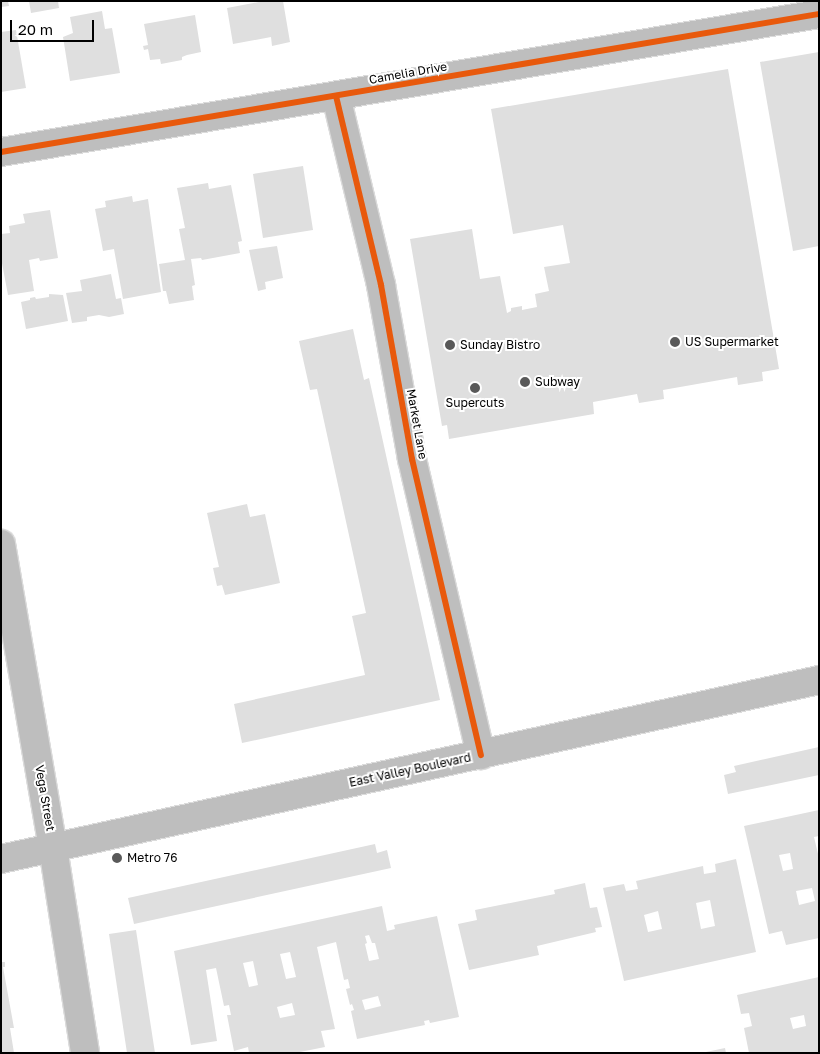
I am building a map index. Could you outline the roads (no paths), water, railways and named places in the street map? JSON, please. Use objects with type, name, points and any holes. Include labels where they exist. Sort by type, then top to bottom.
[{"type":"street","name":"Camelia Drive","points":[[1,152],[819,14]]},
{"type":"street","name":"Market Lane","points":[[336,96],[380,285],[412,460],[481,755]]},
{"type":"street","name":"Vega Street","points":[[1,544],[53,848],[85,1053]]},
{"type":"street","name":"East Valley Boulevard","points":[[1,860],[819,680]]},
{"type":"place","name":"US Supermarket","points":[[675,342]]},
{"type":"place","name":"Sunday Bistro","points":[[450,345]]},
{"type":"place","name":"Subway","points":[[525,382]]},
{"type":"place","name":"Supercuts","points":[[475,388]]},
{"type":"place","name":"Metro 76","points":[[117,858]]}]
